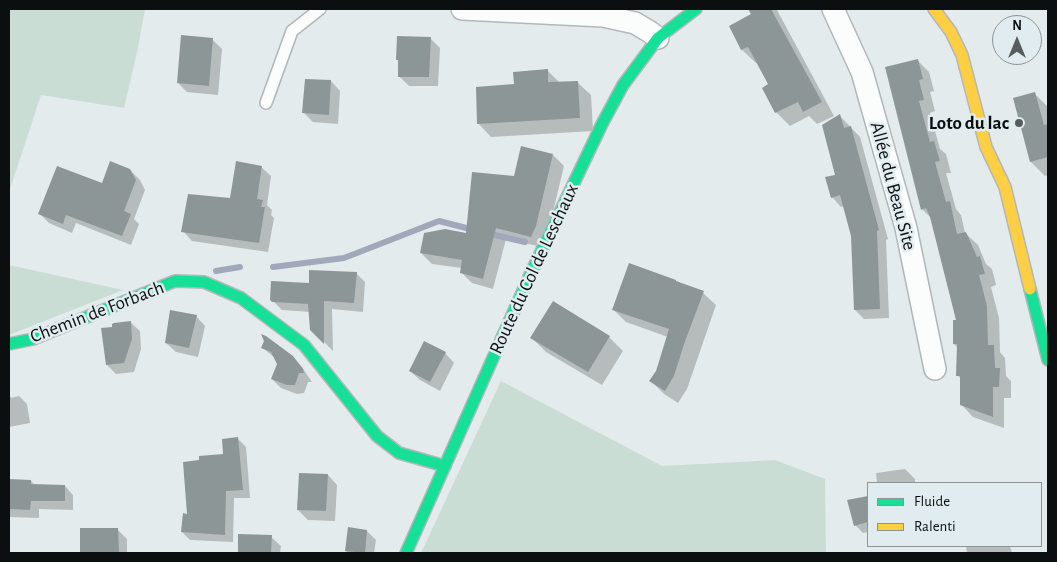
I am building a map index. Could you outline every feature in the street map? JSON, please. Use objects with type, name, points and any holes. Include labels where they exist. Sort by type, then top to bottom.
[{"type":"main road","name":"Route du Col de Leschaux","points":[[406,553],[530,275],[622,85],[658,38],[696,9]]},
{"type":"main road","points":[[934,9],[947,26],[959,47],[986,147],[1005,187],[1047,350]]},
{"type":"main road","points":[[1004,155],[1005,187]]},
{"type":"main road","name":"Chemin de Forbach","points":[[9,344],[33,339],[175,281],[204,282],[241,298],[304,345],[377,436],[399,453],[445,466]]},
{"type":"street","points":[[462,9],[603,16],[635,24],[658,38]]},
{"type":"street","name":"Allée du Beau Site","points":[[833,9],[862,72],[906,228],[935,369]]},
{"type":"lane","points":[[266,103],[292,31],[320,9]]},
{"type":"green space","points":[[9,9],[145,9],[124,108],[41,95],[9,192]]},
{"type":"green space","points":[[9,265],[123,290],[9,335]]},
{"type":"green space","points":[[501,381],[662,466],[775,460],[825,479],[826,553],[421,553]]},
{"type":"building","points":[[748,9],[771,9],[822,102],[803,112],[798,102],[775,113],[762,88],[768,84],[748,47],[741,50],[729,26],[751,14]]},
{"type":"building","points":[[181,35],[213,38],[209,86],[177,83]]},
{"type":"building","points":[[397,36],[431,37],[429,77],[398,77],[398,60],[396,60]]},
{"type":"building","points":[[918,59],[923,79],[919,80],[924,100],[919,101],[930,142],[934,141],[940,161],[935,162],[946,202],[950,201],[957,234],[966,232],[977,257],[980,256],[985,274],[979,275],[987,306],[988,345],[994,345],[995,368],[1000,368],[999,387],[993,387],[993,417],[960,405],[960,376],[956,376],[957,344],[953,344],[953,320],[956,320],[930,217],[926,208],[921,210],[885,67]]},
{"type":"building","points":[[548,69],[548,82],[578,81],[580,118],[477,124],[476,87],[514,84],[513,72]]},
{"type":"building","points":[[305,79],[331,80],[329,115],[302,113]]},
{"type":"building","points":[[1035,92],[1044,125],[1048,124],[1048,157],[1030,162],[1013,98]]},
{"type":"building","points":[[840,114],[844,128],[851,126],[879,230],[877,231],[880,309],[854,310],[851,236],[840,195],[831,198],[825,177],[835,175],[822,125]]},
{"type":"building","points":[[521,146],[553,154],[536,226],[531,237],[496,228],[483,279],[460,273],[462,260],[420,253],[424,233],[445,229],[466,233],[472,172],[514,176]]},
{"type":"building","points":[[110,161],[130,169],[136,180],[124,211],[131,214],[122,236],[66,215],[63,224],[38,214],[57,166],[102,183]]},
{"type":"building","points":[[236,161],[262,166],[257,199],[263,200],[261,207],[265,207],[259,243],[181,232],[188,194],[230,198]]},
{"type":"building","points":[[629,263],[704,291],[674,376],[665,391],[649,381],[656,371],[669,329],[612,310]]},
{"type":"building","points":[[309,270],[357,272],[354,303],[324,301],[324,344],[310,330],[308,304],[272,302],[270,300],[271,281],[309,283]]},
{"type":"building","points":[[553,301],[610,336],[588,372],[530,338]]},
{"type":"building","points":[[170,310],[197,315],[189,348],[165,343]]},
{"type":"building","points":[[131,321],[132,339],[124,363],[106,365],[101,328],[112,327],[114,323]]},
{"type":"building","points":[[261,334],[293,356],[303,369],[304,373],[299,373],[295,385],[287,385],[271,379],[277,364],[271,352],[261,348],[264,341]]},
{"type":"building","points":[[424,341],[446,352],[430,382],[409,371]]},
{"type":"building","points":[[238,437],[243,490],[226,491],[225,535],[181,532],[183,513],[187,514],[183,462],[199,460],[199,456],[223,454],[222,439]]},
{"type":"building","points":[[299,473],[328,474],[326,511],[297,510]]},
{"type":"building","points":[[9,479],[31,480],[31,484],[65,485],[65,501],[31,501],[30,510],[9,509]]},
{"type":"building","points":[[867,496],[867,522],[854,526],[847,500]]},
{"type":"building","points":[[348,527],[367,530],[365,553],[345,551]]},
{"type":"building","points":[[80,528],[118,528],[119,553],[80,553]]},
{"type":"building","points":[[238,534],[272,535],[271,553],[238,553]]},
{"type":"waterway","points":[[273,267],[344,258],[439,221],[474,230]]},
{"type":"waterway","points":[[486,233],[525,242]]},
{"type":"waterway","points":[[216,271],[240,267]]},
{"type":"traffic: fast","points":[[406,553],[530,275],[602,124],[623,85],[658,38],[696,9]]},
{"type":"traffic: fast","points":[[9,344],[33,339],[175,281],[204,282],[241,298],[304,345],[377,436],[399,453],[445,466]]},
{"type":"traffic: fast","points":[[1030,289],[1048,360]]},
{"type":"traffic: slow","points":[[934,9],[951,32],[962,55],[986,147],[1005,187],[1030,289]]},
{"type":"place","name":"Loto du lac","points":[[1019,123]]}]
